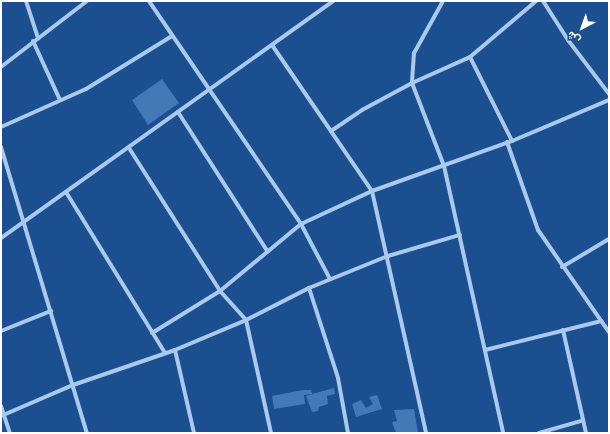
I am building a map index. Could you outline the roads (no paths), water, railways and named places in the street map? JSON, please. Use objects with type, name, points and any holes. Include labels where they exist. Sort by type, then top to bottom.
[{"type":"street","points":[[26,1],[38,38]]},
{"type":"street","points":[[1,67],[87,1]]},
{"type":"street","points":[[149,1],[208,91],[301,224],[330,279]]},
{"type":"street","points":[[1,238],[333,1]]},
{"type":"street","points":[[443,1],[414,53],[412,83],[444,166],[503,433]]},
{"type":"street","points":[[331,131],[362,110],[412,83],[470,57],[536,1]]},
{"type":"street","points":[[543,1],[568,40],[609,94]]},
{"type":"street","points":[[1,127],[86,89],[172,36]]},
{"type":"street","points":[[33,41],[60,100]]},
{"type":"street","points":[[272,45],[372,191],[388,256],[426,433]]},
{"type":"street","points":[[470,57],[512,141]]},
{"type":"street","points":[[152,333],[220,291],[301,224],[372,191],[512,141],[609,100]]},
{"type":"street","points":[[178,112],[268,252]]},
{"type":"street","points":[[507,142],[538,230],[562,267],[609,332]]},
{"type":"street","points":[[1,147],[87,433]]},
{"type":"street","points":[[129,148],[220,291],[246,320],[271,433]]},
{"type":"street","points":[[66,192],[165,353]]},
{"type":"street","points":[[3,415],[73,385],[175,350],[246,320],[309,288],[388,256],[460,235]]},
{"type":"street","points":[[562,267],[609,239]]},
{"type":"street","points":[[309,288],[338,378],[348,433]]},
{"type":"street","points":[[1,331],[51,311]]},
{"type":"street","points":[[485,350],[601,321]]},
{"type":"street","points":[[563,330],[581,421],[586,433]]},
{"type":"street","points":[[175,350],[194,433]]},
{"type":"street","points":[[1,406],[10,433]]},
{"type":"street","points":[[539,433],[581,421]]}]
